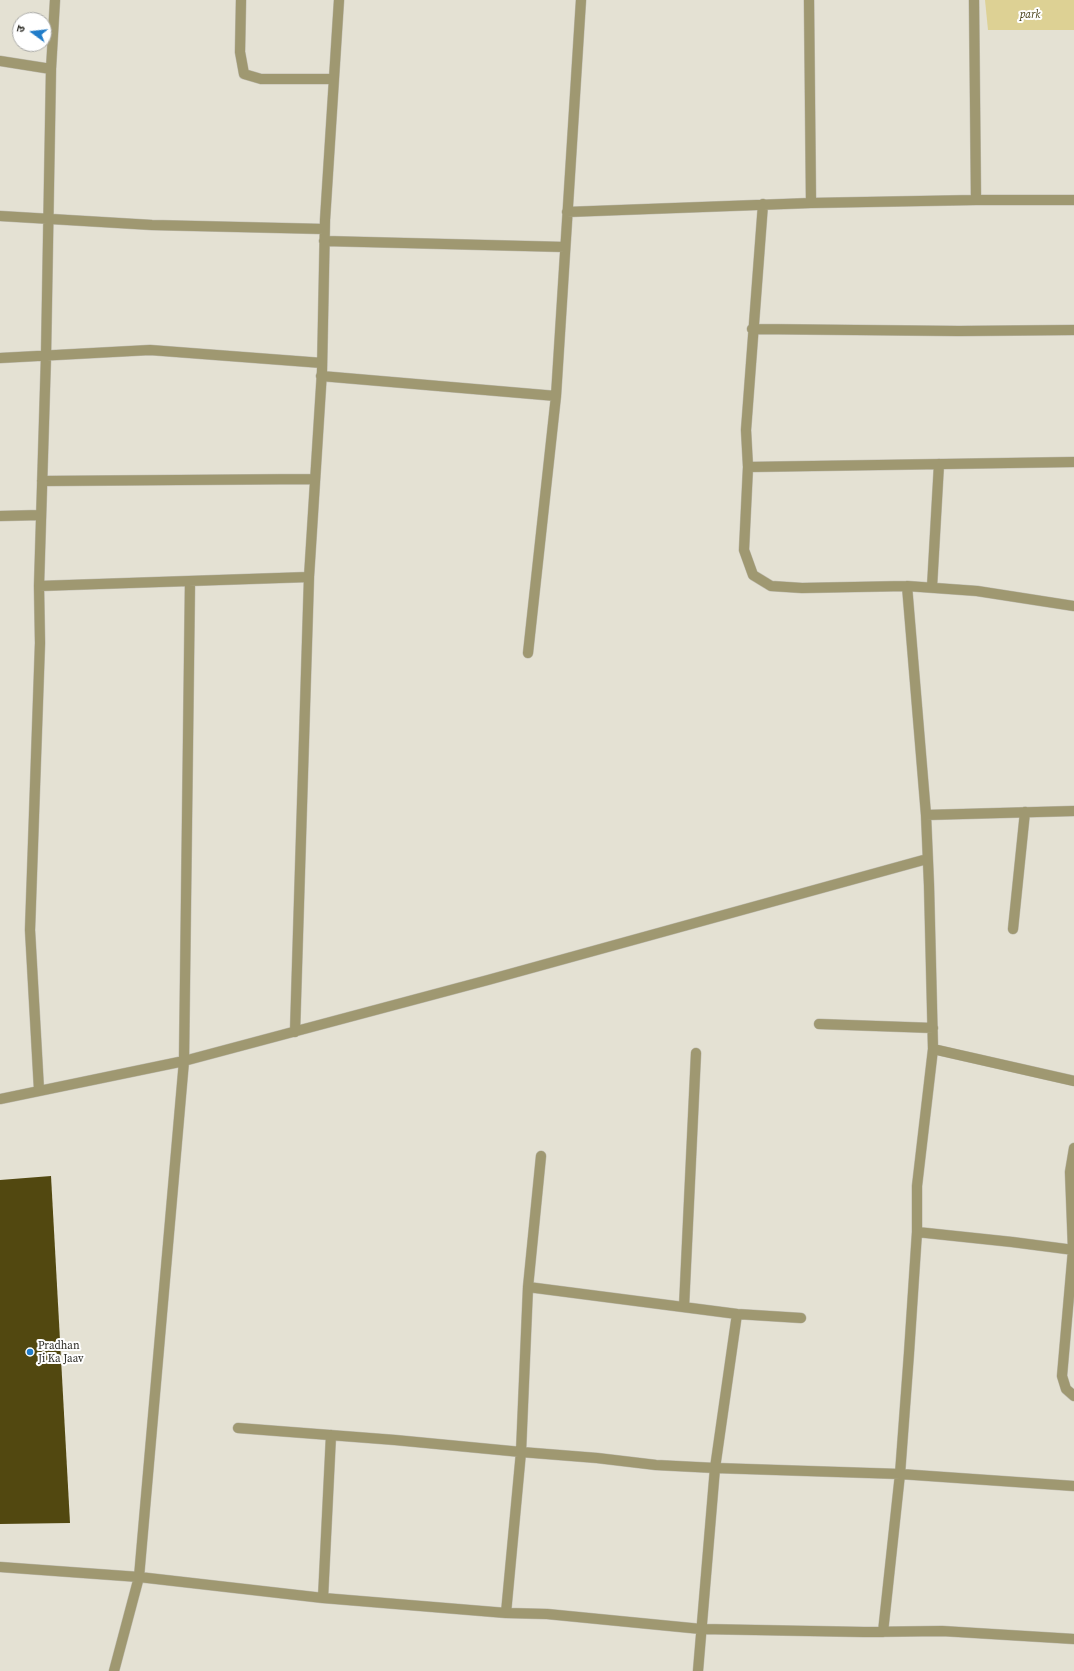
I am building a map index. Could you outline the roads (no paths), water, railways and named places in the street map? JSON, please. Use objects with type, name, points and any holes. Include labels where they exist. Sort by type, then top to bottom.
[{"type":"street","points":[[39,1090],[30,930],[40,643],[39,586],[46,356],[51,69],[55,0]]},
{"type":"street","points":[[241,0],[240,52],[244,74],[260,79],[334,79]]},
{"type":"street","points":[[295,1032],[309,577],[322,363],[324,229],[339,0]]},
{"type":"street","points":[[528,653],[556,396],[581,0]]},
{"type":"street","points":[[809,0],[811,203]]},
{"type":"street","points":[[974,0],[976,200]]},
{"type":"street","points":[[0,61],[51,69]]},
{"type":"street","points":[[567,212],[763,204],[976,200],[1074,200]]},
{"type":"street","points":[[763,204],[752,329],[746,430],[748,467],[744,550],[753,575],[771,586],[802,588],[932,587],[977,591],[1074,606]]},
{"type":"street","points":[[0,216],[152,225],[324,229]]},
{"type":"street","points":[[324,241],[565,247]]},
{"type":"street","points":[[752,329],[959,331],[1074,330]]},
{"type":"street","points":[[0,358],[150,350],[322,363]]},
{"type":"street","points":[[321,376],[556,396]]},
{"type":"street","points":[[748,467],[1074,462]]},
{"type":"street","points":[[932,587],[939,464]]},
{"type":"street","points":[[42,481],[315,479]]},
{"type":"street","points":[[0,516],[41,515]]},
{"type":"street","points":[[39,586],[309,577]]},
{"type":"street","points":[[114,1671],[139,1577],[184,1061],[190,581]]},
{"type":"street","points":[[883,1632],[900,1474],[917,1232],[918,1186],[932,1049],[929,884],[926,815],[907,586]]},
{"type":"street","points":[[926,815],[1074,811]]},
{"type":"street","points":[[1013,929],[1025,812]]},
{"type":"street","points":[[0,1099],[184,1061],[927,859]]},
{"type":"street","points":[[819,1024],[932,1028]]},
{"type":"street","points":[[932,1049],[1074,1081]]},
{"type":"street","points":[[684,1307],[696,1053]]},
{"type":"street","points":[[1074,1148],[1070,1172],[1073,1250],[1062,1376],[1066,1389],[1074,1396]]},
{"type":"street","points":[[506,1613],[521,1452],[528,1287],[542,1156]]},
{"type":"street","points":[[917,1232],[1073,1250]]},
{"type":"street","points":[[528,1287],[737,1314],[801,1318]]},
{"type":"street","points":[[698,1671],[715,1468],[737,1314]]},
{"type":"street","points":[[238,1428],[410,1441],[597,1458],[656,1465],[900,1474],[1074,1486]]},
{"type":"street","points":[[323,1598],[332,1435]]},
{"type":"street","points":[[0,1567],[139,1577],[323,1598],[506,1613],[547,1614],[701,1629],[883,1632],[942,1631],[1074,1639]]},
{"type":"place","name":"Pradhan Ji Ka Jaav","points":[[30,1352]]},
{"type":"park label","name":"park","points":[[1030,15]]}]
